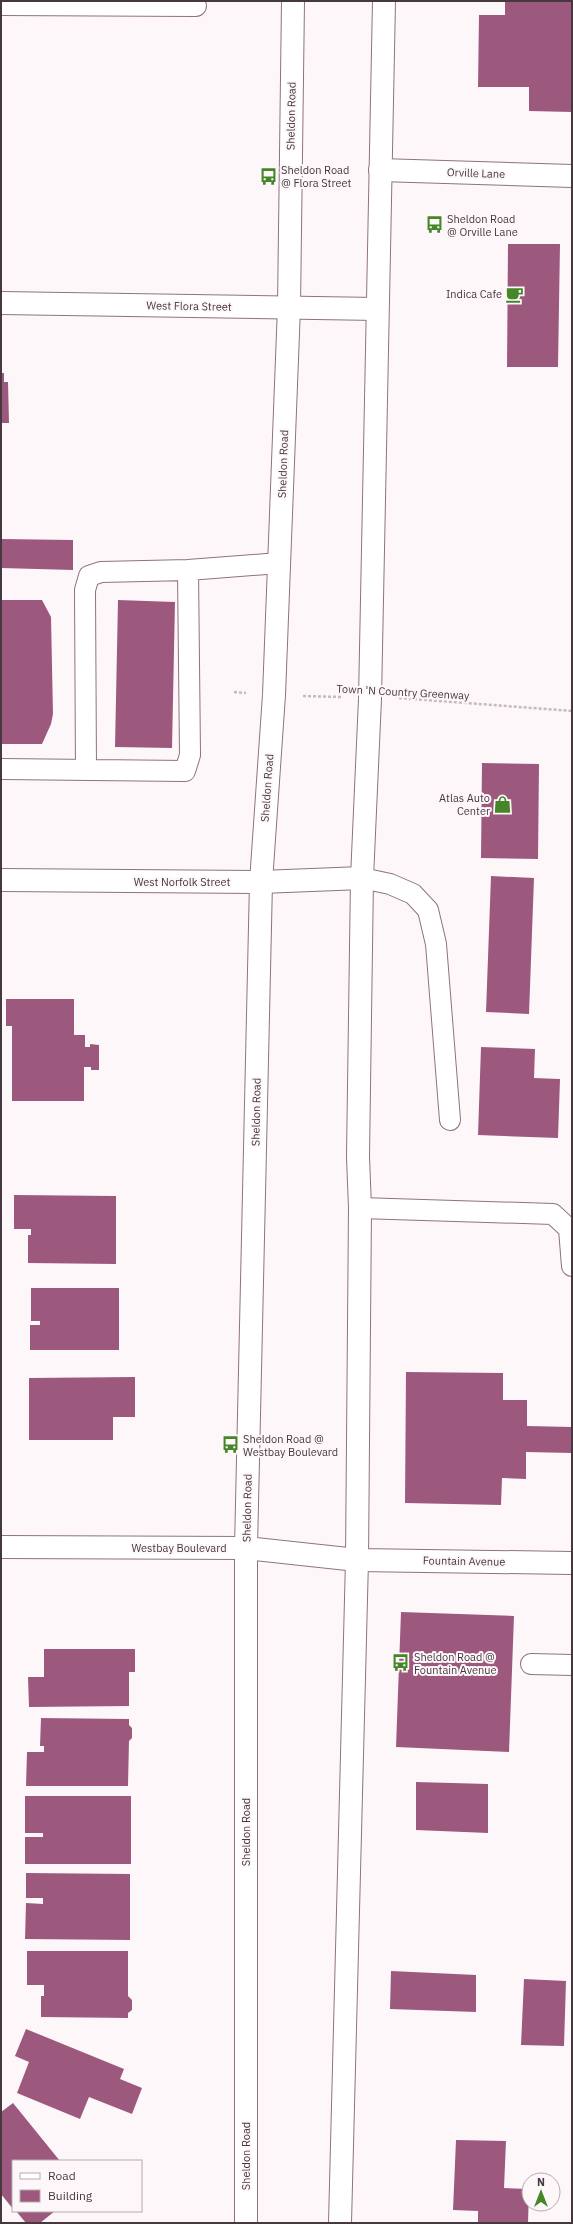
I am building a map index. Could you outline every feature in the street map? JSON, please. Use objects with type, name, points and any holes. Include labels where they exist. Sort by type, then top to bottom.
[{"type":"main road","name":"Sheldon Road","points":[[246,2223],[246,1548],[261,882],[274,695],[289,307],[292,1]]},
{"type":"main road","points":[[340,2223],[356,1560],[360,1208],[358,1157],[362,878],[370,699],[384,1]]},
{"type":"main road","name":"Orville Lane","points":[[380,170],[572,176]]},
{"type":"main road","name":"West Flora Street","points":[[1,303],[377,309]]},
{"type":"main road","name":"West Norfolk Street","points":[[1,880],[261,882],[362,878]]},
{"type":"main road","name":"Westbay Boulevard","points":[[1,1547],[246,1548],[356,1560]]},
{"type":"main road","name":"Fountain Avenue","points":[[356,1560],[572,1563]]},
{"type":"lane","points":[[1,5],[196,6]]},
{"type":"lane","points":[[86,770],[85,590],[89,576],[101,572],[188,570],[279,563]]},
{"type":"lane","points":[[1,769],[185,772],[190,755],[188,570]]},
{"type":"lane","points":[[362,878],[390,884],[413,894],[428,910],[436,944],[450,1120]]},
{"type":"lane","points":[[360,1208],[553,1214],[569,1229],[572,1266]]},
{"type":"lane","points":[[531,1664],[572,1665]]},
{"type":"path","name":"Town 'N Country Greenway","points":[[234,692],[370,699],[399,698],[572,711]]},
{"type":"building","points":[[505,1],[572,1],[572,112],[529,111],[529,87],[478,87],[479,15],[505,15]]},
{"type":"building","points":[[508,244],[560,244],[558,367],[507,367]]},
{"type":"building","points":[[1,373],[4,373],[4,382],[8,382],[9,423],[1,423]]},
{"type":"building","points":[[1,539],[73,540],[73,570],[1,568]]},
{"type":"building","points":[[1,600],[42,600],[51,617],[53,714],[51,724],[42,744],[1,744]]},
{"type":"building","points":[[118,600],[175,602],[172,748],[115,747]]},
{"type":"building","points":[[482,763],[539,764],[538,859],[481,858]]},
{"type":"building","points":[[491,876],[534,878],[529,1014],[486,1012]]},
{"type":"building","points":[[6,999],[74,999],[74,1035],[85,1035],[85,1047],[90,1047],[90,1044],[99,1045],[99,1070],[91,1070],[91,1067],[84,1067],[84,1101],[12,1101],[12,1026],[6,1026]]},
{"type":"building","points":[[481,1047],[535,1049],[534,1078],[560,1079],[558,1138],[478,1135]]},
{"type":"building","points":[[14,1195],[116,1196],[116,1264],[28,1263],[28,1235],[31,1235],[31,1229],[14,1229]]},
{"type":"building","points":[[31,1288],[119,1288],[119,1350],[30,1350],[30,1325],[40,1325],[40,1321],[31,1321]]},
{"type":"building","points":[[406,1372],[503,1373],[503,1400],[527,1400],[527,1426],[572,1427],[572,1453],[526,1452],[526,1479],[502,1478],[501,1505],[405,1503]]},
{"type":"building","points":[[135,1377],[135,1417],[113,1417],[113,1440],[29,1440],[29,1378]]},
{"type":"building","points":[[401,1612],[514,1616],[509,1752],[396,1747]]},
{"type":"building","points":[[44,1649],[135,1649],[135,1672],[129,1672],[129,1706],[29,1707],[28,1677],[44,1677]]},
{"type":"building","points":[[41,1718],[129,1719],[129,1725],[132,1728],[132,1738],[129,1741],[128,1786],[26,1786],[27,1752],[44,1752],[44,1746],[40,1746]]},
{"type":"building","points":[[416,1782],[488,1784],[488,1833],[416,1830]]},
{"type":"building","points":[[25,1796],[131,1796],[131,1864],[25,1864],[25,1837],[43,1837],[43,1833],[25,1833]]},
{"type":"building","points":[[26,1873],[130,1874],[130,1940],[25,1939],[26,1903],[43,1904],[43,1898],[26,1898]]},
{"type":"building","points":[[27,1951],[128,1951],[128,1996],[132,2000],[132,2010],[128,2013],[128,2018],[41,2017],[41,1996],[44,1996],[44,1985],[27,1985]]},
{"type":"building","points":[[391,1971],[476,1975],[476,2012],[390,2009]]},
{"type":"building","points":[[524,1979],[566,1981],[564,2046],[521,2045]]},
{"type":"building","points":[[26,2029],[124,2069],[120,2079],[142,2088],[132,2114],[89,2097],[80,2119],[17,2093],[29,2062],[15,2056]]},
{"type":"building","points":[[13,2103],[59,2160],[12,2160],[12,2208],[1,2194],[1,2112]]},
{"type":"building","points":[[456,2140],[506,2141],[504,2188],[521,2189],[521,2212],[528,2212],[528,2223],[478,2223],[478,2211],[453,2210]]},
{"type":"building","points":[[17,2212],[54,2212],[40,2223],[26,2223]]},
{"type":"place","name":"Sheldon Road @ Flora Street","points":[[268,176]]},
{"type":"place","name":"Sheldon Road @ Orville Lane","points":[[434,225]]},
{"type":"place","name":"Indica Cafe","points":[[515,294]]},
{"type":"place","name":"Atlas Auto Center","points":[[503,804]]},
{"type":"place","name":"Sheldon Road @ Westbay Boulevard","points":[[230,1445]]},
{"type":"place","name":"Sheldon Road @ Fountain Avenue","points":[[401,1663]]}]
